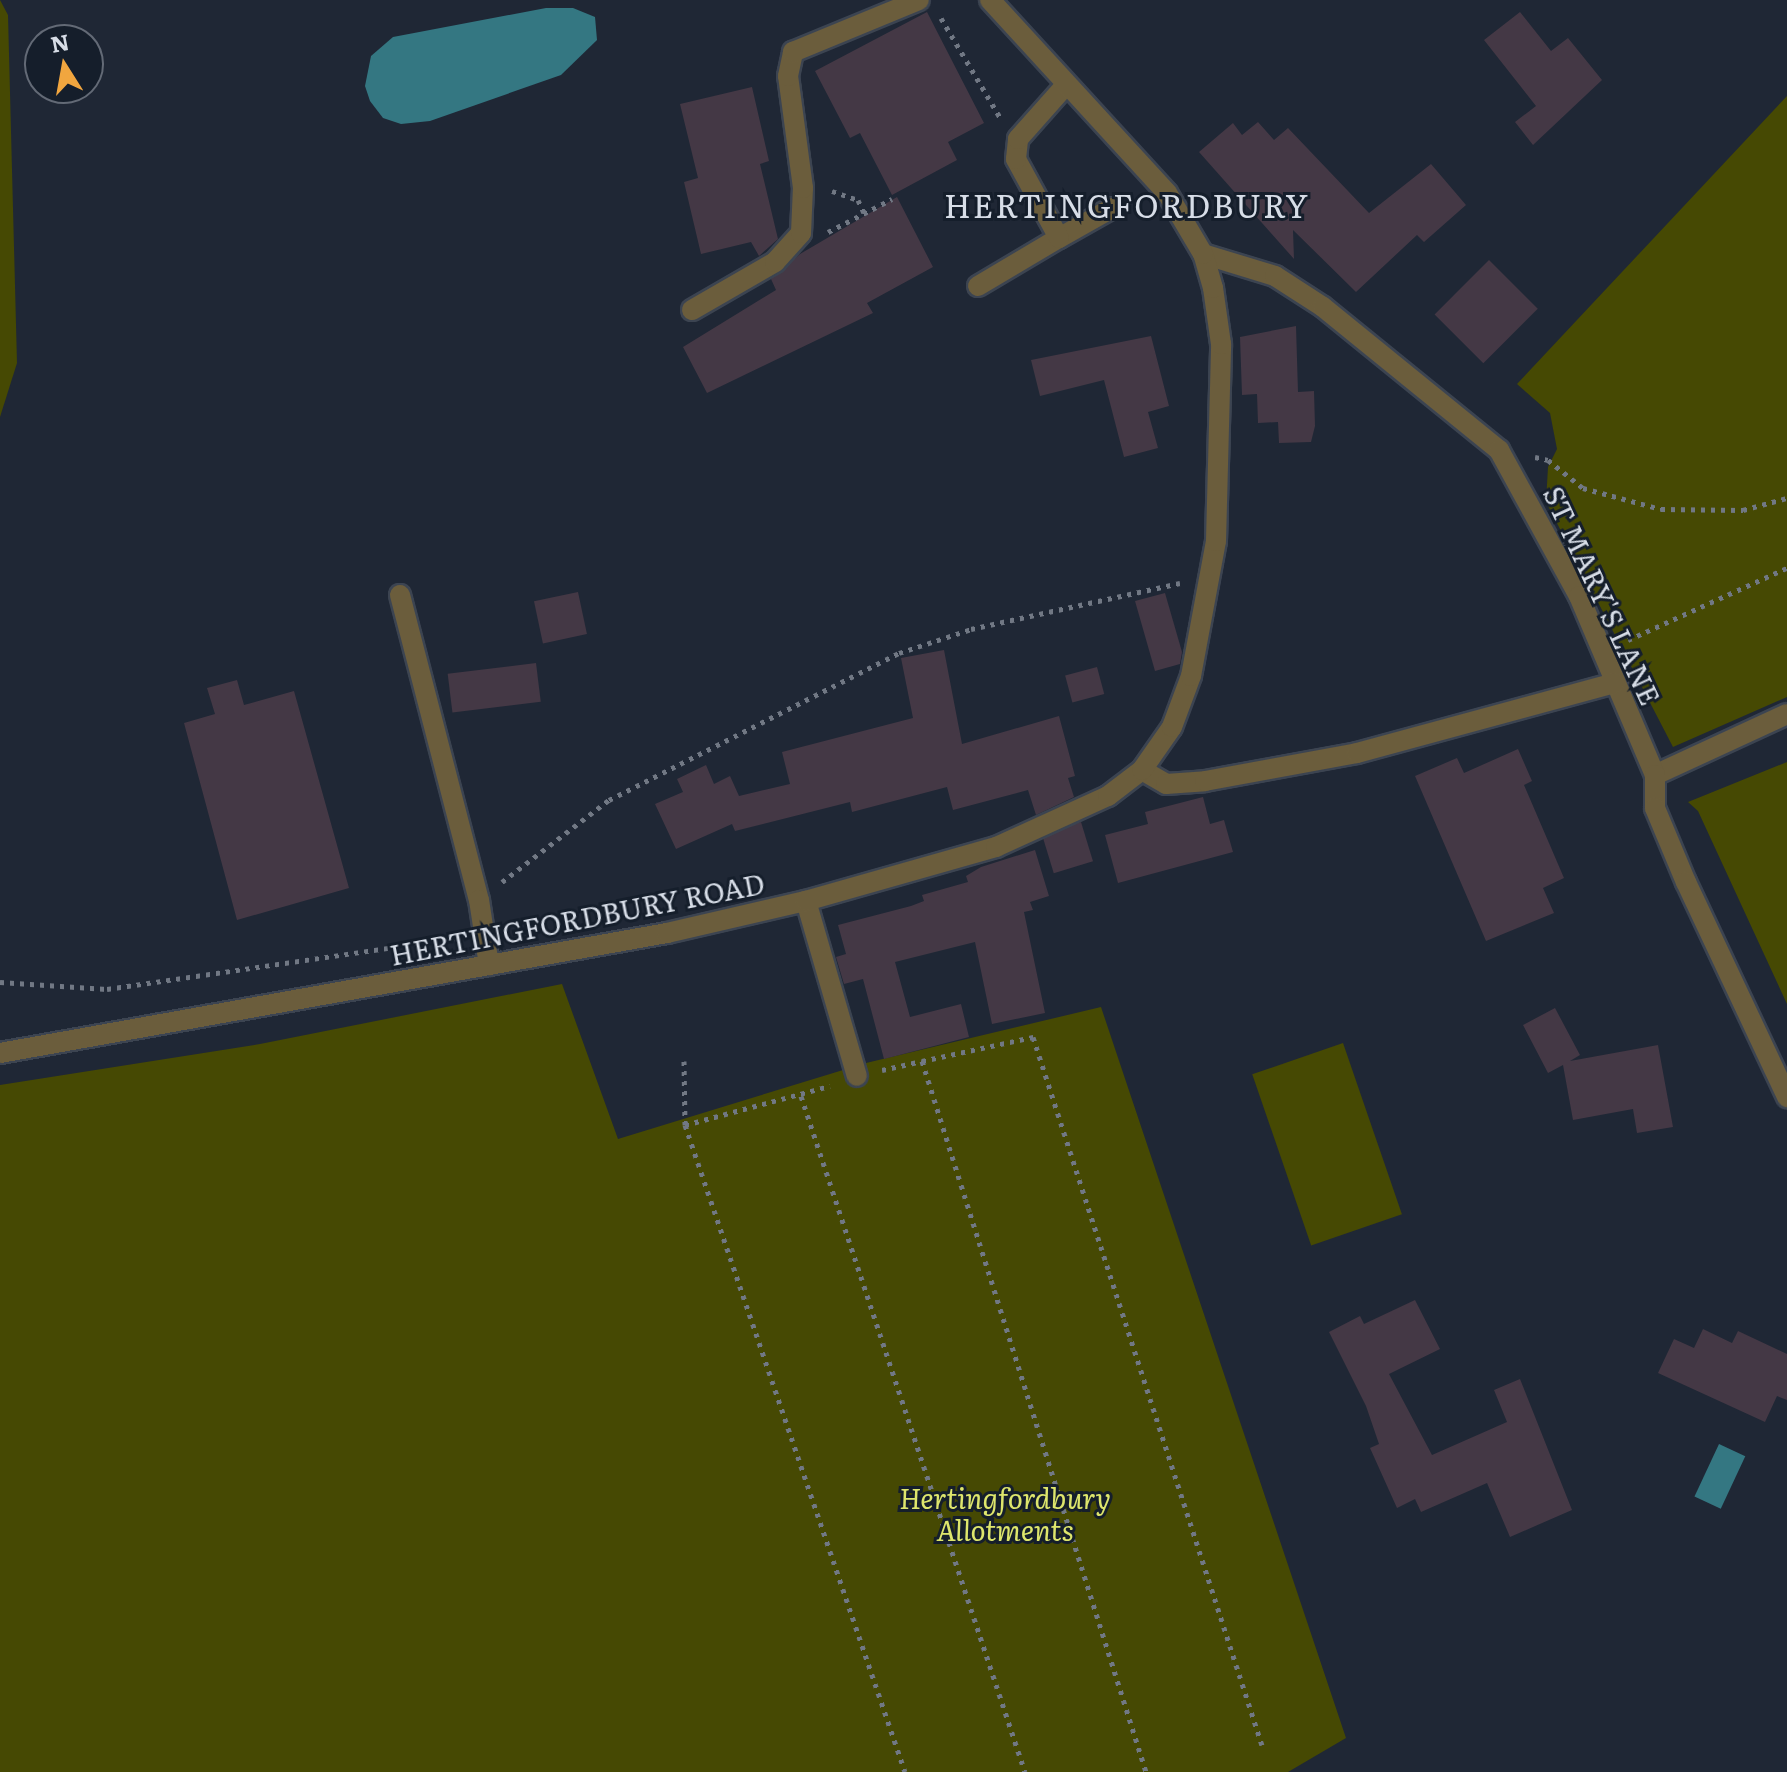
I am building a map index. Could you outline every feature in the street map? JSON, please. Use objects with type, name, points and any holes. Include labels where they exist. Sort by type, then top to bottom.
[{"type":"street","points":[[692,310],[775,262],[801,233],[803,188],[788,76],[793,52],[919,0]]},
{"type":"street","name":"HERTINGFORDBURY ROAD","points":[[0,1053],[489,965],[806,901],[996,847],[1108,796],[1142,770],[1172,727],[1191,676],[1209,577],[1220,474],[1221,344],[1203,254],[1148,168],[1066,85],[990,0]]},
{"type":"street","points":[[1059,238],[1018,166],[1018,139],[1066,85]]},
{"type":"street","points":[[978,286],[1112,208]]},
{"type":"street","name":"ST MARY'S LANE","points":[[1203,254],[1275,276],[1323,307],[1499,450],[1543,521],[1655,775],[1655,808],[1680,870],[1787,1097]]},
{"type":"street","points":[[400,595],[479,900],[489,965]]},
{"type":"street","points":[[1142,770],[1166,784],[1205,781],[1357,753],[1615,683]]},
{"type":"street","points":[[1655,775],[1787,714]]},
{"type":"street","points":[[806,901],[857,1076]]},
{"type":"path","points":[[938,13],[991,107],[1018,139]]},
{"type":"path","points":[[803,188],[858,200],[864,213]]},
{"type":"path","points":[[801,233],[818,237],[892,199]]},
{"type":"path","points":[[1540,458],[1583,488],[1661,509],[1721,512],[1787,498]]},
{"type":"path","points":[[1601,652],[1787,568]]},
{"type":"path","points":[[479,900],[609,800],[899,653],[971,629],[1209,577]]},
{"type":"path","points":[[0,982],[107,989],[282,958],[482,935]]},
{"type":"path","points":[[685,1125],[801,1096],[857,1076],[1033,1037],[1262,1745]]},
{"type":"path","points":[[684,1061],[685,1125],[905,1772]]},
{"type":"path","points":[[922,1061],[1146,1772]]},
{"type":"path","points":[[801,1096],[1025,1772]]},
{"type":"green space","points":[[0,0],[8,15],[17,363],[0,417]]},
{"type":"green space","points":[[1787,96],[1787,697],[1673,747],[1546,502],[1548,467],[1557,449],[1550,413],[1517,384]]},
{"type":"green space","points":[[1787,762],[1787,1004],[1698,811],[1688,802]]},
{"type":"green space","name":"Hertingfordbury Allotments","points":[[562,984],[618,1139],[866,1063],[1101,1007],[1346,1738],[1288,1772],[0,1772],[0,1085],[260,1044]]},
{"type":"green space","points":[[1343,1043],[1402,1214],[1311,1245],[1252,1074]]},
{"type":"water","points":[[546,8],[573,8],[595,17],[597,40],[561,75],[430,121],[401,124],[383,118],[370,101],[365,86],[371,56],[393,37]]},
{"type":"water","points":[[1719,1444],[1745,1456],[1721,1509],[1694,1497]]},
{"type":"building","points":[[927,12],[984,123],[948,142],[957,160],[892,195],[860,133],[850,138],[815,71]]},
{"type":"building","points":[[1520,12],[1551,51],[1568,38],[1602,80],[1533,145],[1515,122],[1536,106],[1484,40]]},
{"type":"building","points":[[752,87],[769,161],[760,164],[778,239],[759,256],[751,242],[701,254],[684,182],[698,178],[680,104]]},
{"type":"building","points":[[1258,122],[1274,140],[1288,128],[1369,213],[1431,164],[1466,205],[1424,242],[1417,235],[1356,292],[1293,230],[1294,259],[1199,152],[1233,123],[1242,135]]},
{"type":"building","points":[[897,197],[933,267],[867,303],[873,313],[707,393],[683,347],[776,290],[771,279],[800,254]]},
{"type":"building","points":[[1489,260],[1538,309],[1483,363],[1435,314]]},
{"type":"building","points":[[1296,326],[1298,392],[1314,391],[1315,426],[1311,442],[1279,443],[1278,422],[1258,423],[1257,394],[1242,395],[1240,337]]},
{"type":"building","points":[[1151,336],[1169,406],[1148,412],[1158,448],[1124,457],[1104,380],[1040,396],[1031,360]]},
{"type":"building","points":[[578,592],[587,634],[543,643],[534,601]]},
{"type":"building","points":[[1165,593],[1182,652],[1180,664],[1155,671],[1135,601]]},
{"type":"building","points":[[944,650],[962,744],[1059,716],[1075,776],[1068,778],[1074,797],[1036,815],[1028,790],[953,810],[947,787],[852,812],[850,802],[735,831],[732,824],[676,849],[655,804],[683,792],[677,779],[706,765],[714,784],[730,776],[739,796],[790,784],[782,752],[913,718],[901,658]]},
{"type":"building","points":[[536,663],[541,702],[452,713],[448,674]]},
{"type":"building","points":[[1097,667],[1104,694],[1072,703],[1065,676]]},
{"type":"building","points":[[237,680],[244,705],[294,691],[349,888],[237,920],[184,723],[215,714],[207,688]]},
{"type":"building","points":[[1518,749],[1532,781],[1524,785],[1564,878],[1543,888],[1554,913],[1486,941],[1415,776],[1457,758],[1464,773]]},
{"type":"building","points":[[1203,797],[1210,824],[1224,820],[1233,852],[1118,883],[1105,835],[1148,824],[1145,812]]},
{"type":"building","points":[[1081,822],[1093,861],[1054,873],[1042,834]]},
{"type":"building","points":[[1035,850],[1049,896],[1030,902],[1033,910],[1024,912],[1045,1013],[992,1024],[975,942],[895,962],[910,1017],[961,1004],[969,1037],[884,1059],[863,979],[844,984],[836,957],[846,954],[838,925],[911,906],[924,901],[922,895],[968,882],[966,876],[981,867]]},
{"type":"building","points":[[1555,1008],[1580,1055],[1570,1061],[1658,1045],[1673,1127],[1637,1133],[1633,1109],[1573,1120],[1563,1065],[1548,1073],[1523,1025]]},
{"type":"building","points":[[1415,1300],[1440,1349],[1389,1374],[1432,1455],[1507,1422],[1494,1390],[1520,1379],[1572,1510],[1510,1537],[1487,1483],[1421,1512],[1415,1499],[1397,1508],[1370,1448],[1379,1444],[1366,1406],[1329,1332],[1360,1316],[1364,1324]]},
{"type":"building","points":[[1703,1329],[1732,1343],[1738,1331],[1787,1354],[1787,1400],[1777,1396],[1765,1422],[1658,1373],[1674,1339],[1694,1348]]},
{"type":"district","name":"HERTINGFORDBURY","points":[[1127,204]]}]
